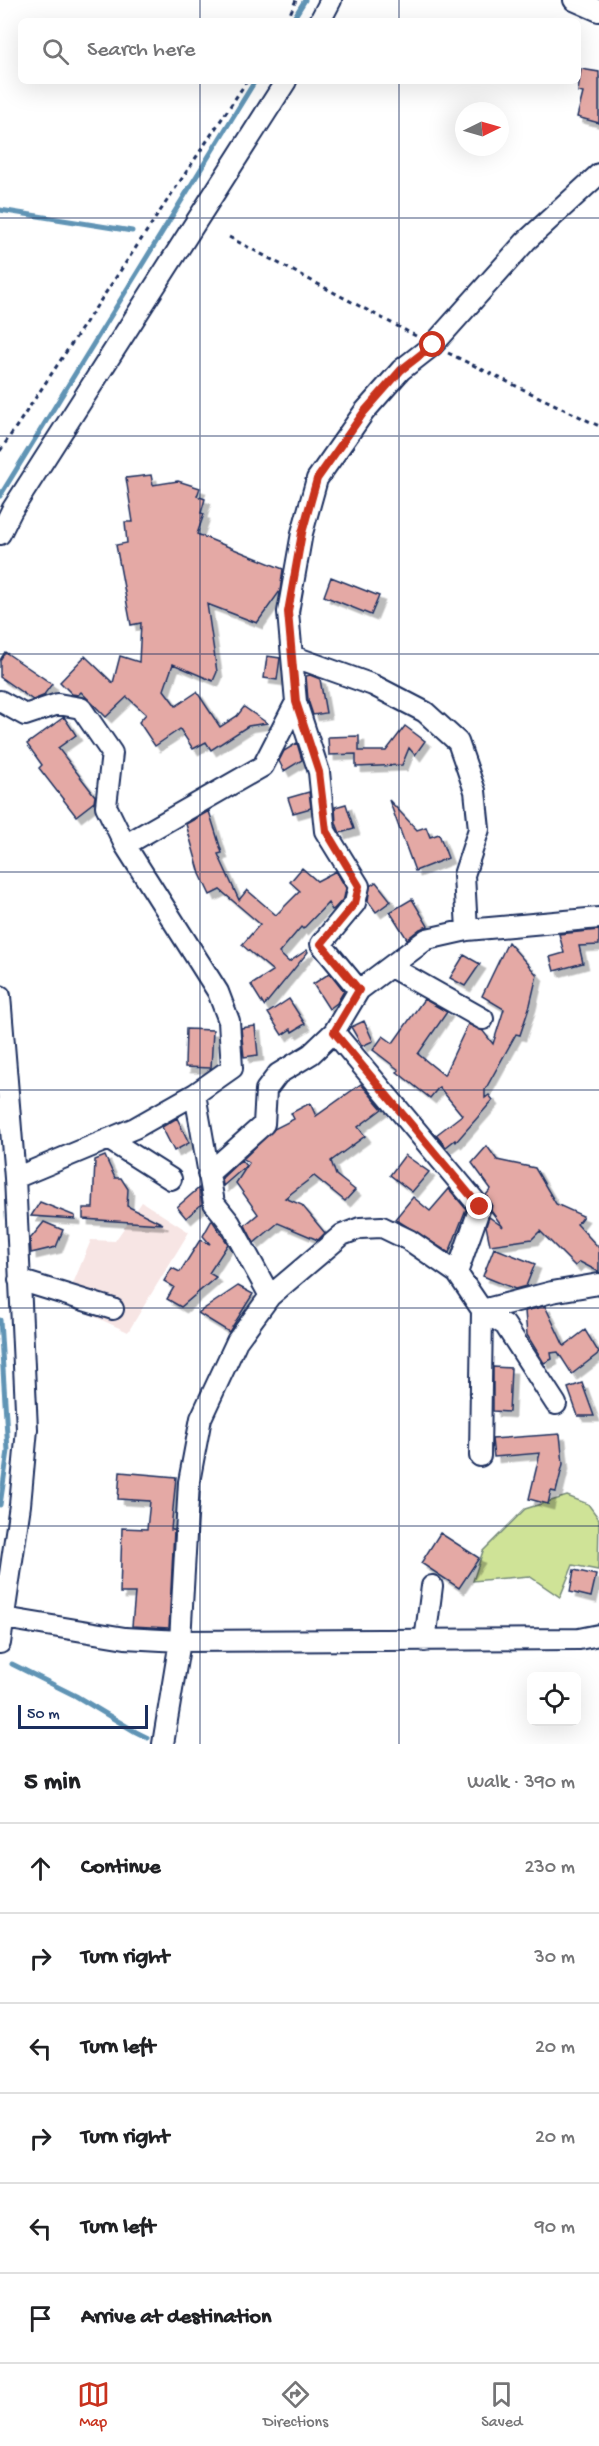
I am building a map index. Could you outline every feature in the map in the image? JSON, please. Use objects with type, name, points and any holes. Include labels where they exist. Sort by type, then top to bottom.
[{"type":"street","points":[[322,18],[331,0]]},
{"type":"street","points":[[574,0],[599,11]]},
{"type":"street","points":[[0,534],[12,510],[284,84]]},
{"type":"street","points":[[359,990],[321,944],[355,903],[359,886],[326,831],[319,772],[296,702],[288,612],[302,533],[317,479],[364,412],[401,370],[433,345],[526,241],[599,174]]},
{"type":"street","points":[[292,656],[373,685],[415,706],[425,712],[458,742],[475,791],[479,830],[464,875],[467,930]]},
{"type":"street","points":[[0,701],[26,715],[58,704],[81,708],[112,753],[106,806],[125,844],[218,992],[229,1021],[232,1068],[195,1094],[135,1128],[15,1178]]},
{"type":"street","points":[[125,844],[263,766],[296,702]]},
{"type":"street","points":[[208,1174],[264,1124],[266,1090],[278,1074],[311,1054],[334,1032],[359,990],[427,939],[467,930],[599,918]]},
{"type":"street","points":[[390,967],[483,1019]]},
{"type":"street","points":[[0,996],[15,1178],[27,1429],[21,1505],[0,1642]]},
{"type":"street","points":[[334,1032],[480,1207],[457,1273]]},
{"type":"street","points":[[195,1094],[214,1203],[230,1223],[270,1296]]},
{"type":"street","points":[[108,1139],[171,1179]]},
{"type":"street","points":[[163,1744],[180,1641],[189,1482],[201,1418],[237,1341],[270,1296],[342,1235],[360,1228],[382,1227],[409,1240],[457,1273],[482,1310],[505,1326],[556,1404]]},
{"type":"street","points":[[19,1280],[113,1309]]},
{"type":"street","points":[[482,1310],[552,1292],[599,1284]]},
{"type":"street","points":[[480,1456],[482,1310]]},
{"type":"street","points":[[425,1641],[432,1586]]},
{"type":"street","points":[[4,1618],[125,1638],[180,1641],[579,1639],[599,1635]]},
{"type":"path","points":[[289,18],[296,0]]},
{"type":"path","points":[[0,451],[245,84]]},
{"type":"path","points":[[229,237],[433,345],[599,426]]},
{"type":"shaded area","points":[[142,1202],[189,1232],[128,1332],[65,1303],[91,1240],[115,1241]]},
{"type":"green space","points":[[567,1496],[588,1504],[599,1519],[598,1570],[573,1565],[560,1597],[529,1576],[473,1581],[483,1551],[525,1509]]},
{"type":"building","points":[[581,69],[599,72],[599,123],[577,117],[583,93],[578,92],[579,84],[581,84]]},
{"type":"building","points":[[151,475],[153,485],[178,481],[200,488],[197,496],[205,499],[201,513],[204,514],[197,534],[283,569],[280,591],[257,623],[207,604],[217,672],[213,681],[173,664],[164,690],[176,706],[197,692],[220,727],[237,716],[244,707],[267,723],[248,726],[211,750],[206,742],[193,749],[180,729],[155,746],[139,722],[146,714],[127,697],[106,717],[81,692],[78,695],[72,694],[60,682],[85,656],[113,683],[120,656],[139,662],[141,623],[131,625],[116,545],[127,543],[125,522],[133,522],[126,478]]},
{"type":"building","points":[[331,577],[379,596],[371,615],[324,596]]},
{"type":"building","points":[[5,652],[52,684],[43,696],[33,700],[0,677],[0,660]]},
{"type":"building","points":[[267,656],[280,658],[277,680],[264,678]]},
{"type":"building","points":[[310,675],[320,679],[326,713],[313,715],[308,700],[306,676]]},
{"type":"building","points":[[64,717],[76,735],[58,748],[95,796],[94,802],[76,816],[39,768],[42,765],[27,744]]},
{"type":"building","points":[[405,726],[425,741],[415,755],[409,748],[402,765],[356,767],[356,754],[329,755],[328,737],[359,736],[359,751],[386,751]]},
{"type":"building","points":[[297,743],[302,760],[284,771],[279,761],[284,751]]},
{"type":"building","points":[[309,792],[311,808],[293,813],[288,798]]},
{"type":"building","points":[[389,800],[417,830],[426,827],[430,837],[439,834],[448,858],[415,871]]},
{"type":"building","points":[[346,804],[354,829],[340,833],[336,823],[335,807]]},
{"type":"building","points":[[209,811],[222,853],[218,854],[239,900],[247,890],[276,915],[300,891],[290,882],[302,868],[317,881],[336,871],[346,888],[344,898],[334,909],[332,910],[328,903],[303,929],[301,927],[279,953],[289,962],[307,950],[308,952],[264,1006],[251,985],[273,971],[242,945],[260,924],[220,890],[210,895],[200,874],[186,824]]},
{"type":"building","points":[[376,882],[391,901],[376,912],[368,901],[370,886]]},
{"type":"building","points":[[412,899],[428,926],[407,939],[390,912]]},
{"type":"building","points":[[599,930],[599,945],[579,946],[583,963],[554,971],[550,957],[564,953],[559,934]]},
{"type":"building","points":[[508,942],[537,975],[530,1005],[520,1035],[516,1034],[485,1090],[485,1098],[489,1095],[493,1100],[456,1142],[455,1140],[446,1147],[436,1135],[462,1115],[439,1087],[430,1098],[373,1050],[383,1036],[393,1043],[424,999],[447,1012],[418,1054],[444,1075],[468,1024],[483,1031],[493,1044],[504,1009],[482,996]]},
{"type":"building","points":[[464,955],[480,964],[465,986],[450,978]]},
{"type":"building","points":[[330,973],[344,991],[337,1003],[329,1009],[313,984]]},
{"type":"building","points":[[289,999],[305,1024],[282,1035],[268,1013]]},
{"type":"building","points":[[364,1021],[373,1041],[362,1046],[351,1027]]},
{"type":"building","points":[[255,1026],[258,1055],[244,1057],[241,1028]]},
{"type":"building","points":[[186,1029],[213,1030],[211,1068],[185,1067]]},
{"type":"building","points":[[361,1084],[382,1109],[358,1127],[365,1136],[331,1161],[336,1175],[355,1190],[345,1201],[314,1176],[285,1198],[302,1205],[325,1233],[318,1240],[278,1223],[254,1243],[245,1225],[258,1214],[236,1183],[249,1163],[243,1159],[274,1129],[294,1119],[291,1113],[310,1103],[316,1116]]},
{"type":"building","points":[[177,1118],[189,1143],[174,1151],[162,1127]]},
{"type":"building","points":[[487,1146],[497,1160],[535,1168],[556,1204],[583,1216],[577,1224],[599,1248],[599,1272],[580,1262],[575,1266],[540,1231],[532,1239],[490,1245],[486,1226],[489,1217],[503,1227],[491,1211],[492,1204],[486,1195],[491,1189],[472,1163]]},
{"type":"building","points":[[405,1155],[429,1172],[412,1192],[390,1175]]},
{"type":"building","points":[[105,1156],[115,1178],[121,1178],[128,1189],[127,1206],[163,1224],[83,1219],[83,1208],[93,1208],[95,1160]]},
{"type":"building","points":[[241,1160],[246,1166],[223,1186],[222,1178]]},
{"type":"building","points":[[199,1188],[202,1204],[186,1218],[177,1207]]},
{"type":"building","points":[[449,1189],[466,1209],[449,1253],[395,1219],[413,1197],[430,1211]]},
{"type":"building","points":[[40,1202],[75,1216],[75,1219],[31,1216]]},
{"type":"building","points":[[212,1220],[228,1244],[209,1273],[216,1277],[181,1307],[167,1299],[174,1287],[164,1281],[172,1268],[180,1272],[200,1240],[210,1244],[203,1236]]},
{"type":"building","points":[[44,1222],[63,1230],[56,1247],[31,1253],[30,1239]]},
{"type":"building","points":[[494,1248],[535,1264],[526,1286],[515,1289],[483,1276]]},
{"type":"building","points":[[238,1286],[253,1294],[229,1332],[198,1313]]},
{"type":"building","points":[[545,1306],[564,1346],[585,1330],[599,1353],[572,1374],[558,1352],[551,1353],[552,1359],[544,1363],[527,1335],[525,1311]]},
{"type":"building","points":[[493,1367],[511,1368],[509,1412],[493,1411]]},
{"type":"building","points":[[582,1383],[594,1416],[578,1416],[568,1388]]},
{"type":"building","points":[[560,1434],[563,1464],[556,1492],[551,1491],[548,1504],[529,1499],[540,1453],[494,1457],[492,1439]]},
{"type":"building","points":[[120,1472],[176,1477],[171,1530],[174,1530],[169,1628],[132,1626],[135,1593],[120,1593],[122,1528],[147,1529],[150,1501],[118,1499]]},
{"type":"building","points":[[440,1533],[479,1558],[459,1588],[421,1563]]},
{"type":"building","points":[[574,1570],[596,1575],[591,1597],[570,1592]]},
{"type":"waterway","points":[[294,18],[305,0]]},
{"type":"waterway","points":[[0,496],[253,84]]},
{"type":"waterway","points":[[0,210],[132,231]]},
{"type":"waterway","points":[[0,1320],[8,1451],[0,1505]]},
{"type":"waterway","points":[[12,1664],[76,1696],[148,1738]]},
{"type":"route","points":[[433,345],[401,370],[364,412],[317,479],[302,533],[288,612],[296,702],[319,772],[326,831],[359,886],[355,903],[321,944],[359,990],[334,1032],[480,1207]]}]
